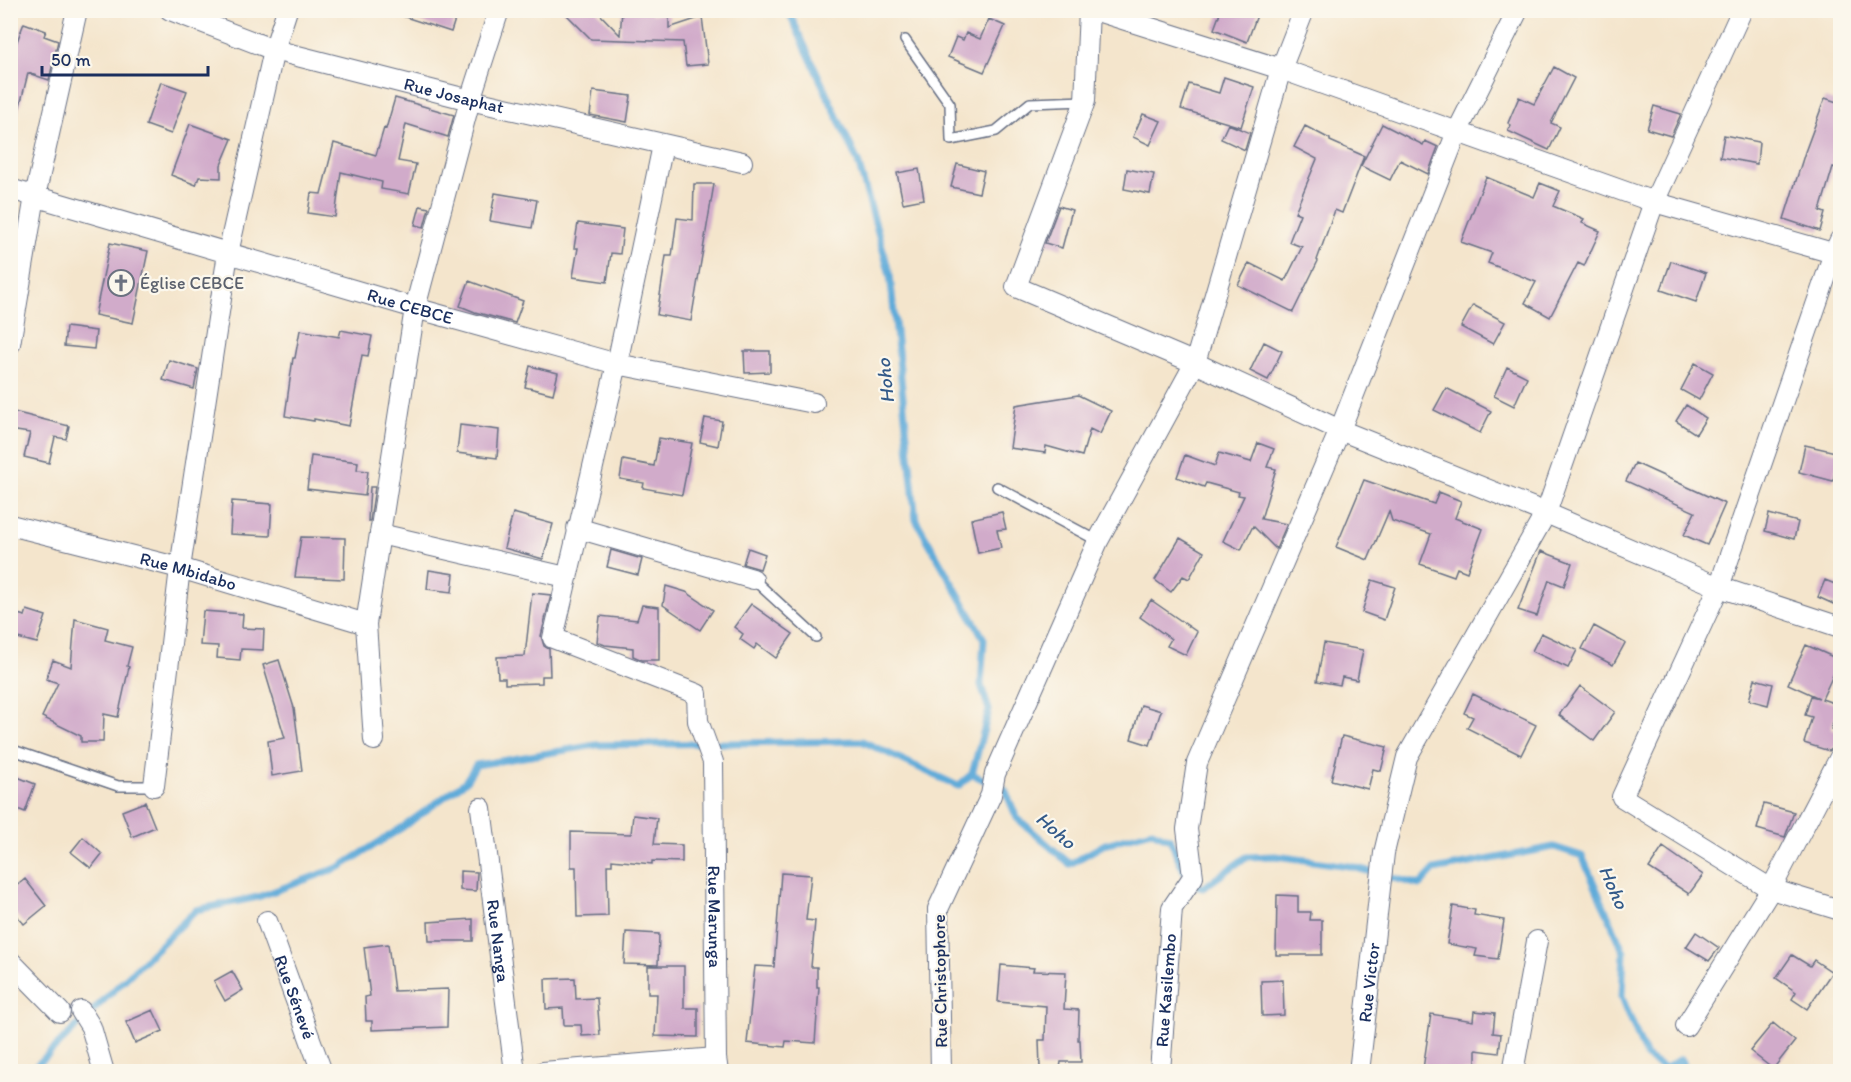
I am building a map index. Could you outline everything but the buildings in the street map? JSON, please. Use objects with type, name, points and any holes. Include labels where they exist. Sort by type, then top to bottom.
[{"type":"street","points":[[10,344],[35,196],[77,10]]},
{"type":"street","name":"Rue Josaphat","points":[[170,10],[274,50],[470,100],[742,162]]},
{"type":"street","points":[[154,786],[180,568],[228,254],[274,50],[287,10]]},
{"type":"street","points":[[374,740],[366,624],[416,308],[470,100],[499,10]]},
{"type":"street","points":[[1089,10],[1085,101],[1016,287],[1195,363],[1340,430],[1546,513],[1719,587],[1840,627]]},
{"type":"street","points":[[1094,10],[1281,69],[1654,202],[1838,250],[1719,587],[1622,797],[1771,889],[1840,910]]},
{"type":"street","name":"Rue Christophore","points":[[942,1071],[938,909],[991,795],[995,774],[1098,541],[1195,363],[1281,69],[1304,10]]},
{"type":"street","points":[[1340,430],[1457,132],[1518,10]]},
{"type":"street","name":"Rue Victor","points":[[1359,1071],[1384,853],[1407,757],[1546,513],[1654,202],[1742,10]]},
{"type":"street","points":[[380,534],[566,577],[617,364],[663,145]]},
{"type":"street","name":"Rue CEBCE","points":[[10,189],[228,254],[617,364],[814,403]]},
{"type":"street","name":"Rue Kasilembo","points":[[1160,1071],[1172,908],[1193,877],[1187,829],[1197,763],[1340,430]]},
{"type":"street","name":"Rue Mbidabo","points":[[10,525],[180,568],[366,624]]},
{"type":"street","points":[[577,528],[753,579]]},
{"type":"street","name":"Rue Marunga","points":[[566,577],[553,638],[697,694],[698,721],[712,762],[717,1065]]},
{"type":"street","points":[[1686,1026],[1771,889],[1840,757]]},
{"type":"street","name":"Rue Nanga","points":[[481,808],[515,1071]]},
{"type":"street","name":"Rue Sénevé","points":[[267,921],[322,1071]]},
{"type":"street","points":[[1513,1071],[1537,941]]},
{"type":"street","points":[[10,961],[60,1012]]},
{"type":"street","points":[[86,1019],[104,1071]]},
{"type":"street","points":[[543,1071],[717,1065]]},
{"type":"lane","points":[[905,40],[950,104],[951,140],[996,131],[1030,103],[1085,101]]},
{"type":"lane","points":[[997,487],[1098,541]]},
{"type":"lane","points":[[753,579],[816,637]]},
{"type":"lane","points":[[10,749],[118,786],[154,786]]},
{"type":"waterway","name":"Hoho","points":[[788,10],[858,162],[890,275],[916,520],[984,639],[981,685],[989,710],[972,774]]},
{"type":"waterway","points":[[30,1072],[196,910],[258,897],[340,867],[403,827],[465,782],[476,765],[596,745],[862,741],[958,786],[972,774]]},
{"type":"waterway","name":"Hoho","points":[[972,774],[1005,790],[1017,818],[1070,864],[1105,844],[1152,831],[1170,839],[1185,873]]},
{"type":"waterway","name":"Hoho","points":[[1191,882],[1203,888],[1246,857],[1276,856],[1349,866],[1420,885],[1434,870],[1554,847],[1582,856],[1624,952],[1622,997],[1646,1057],[1665,1069],[1681,1059],[1685,1072]]},
{"type":"place","name":"Église CEBCE","points":[[121,283]]}]
